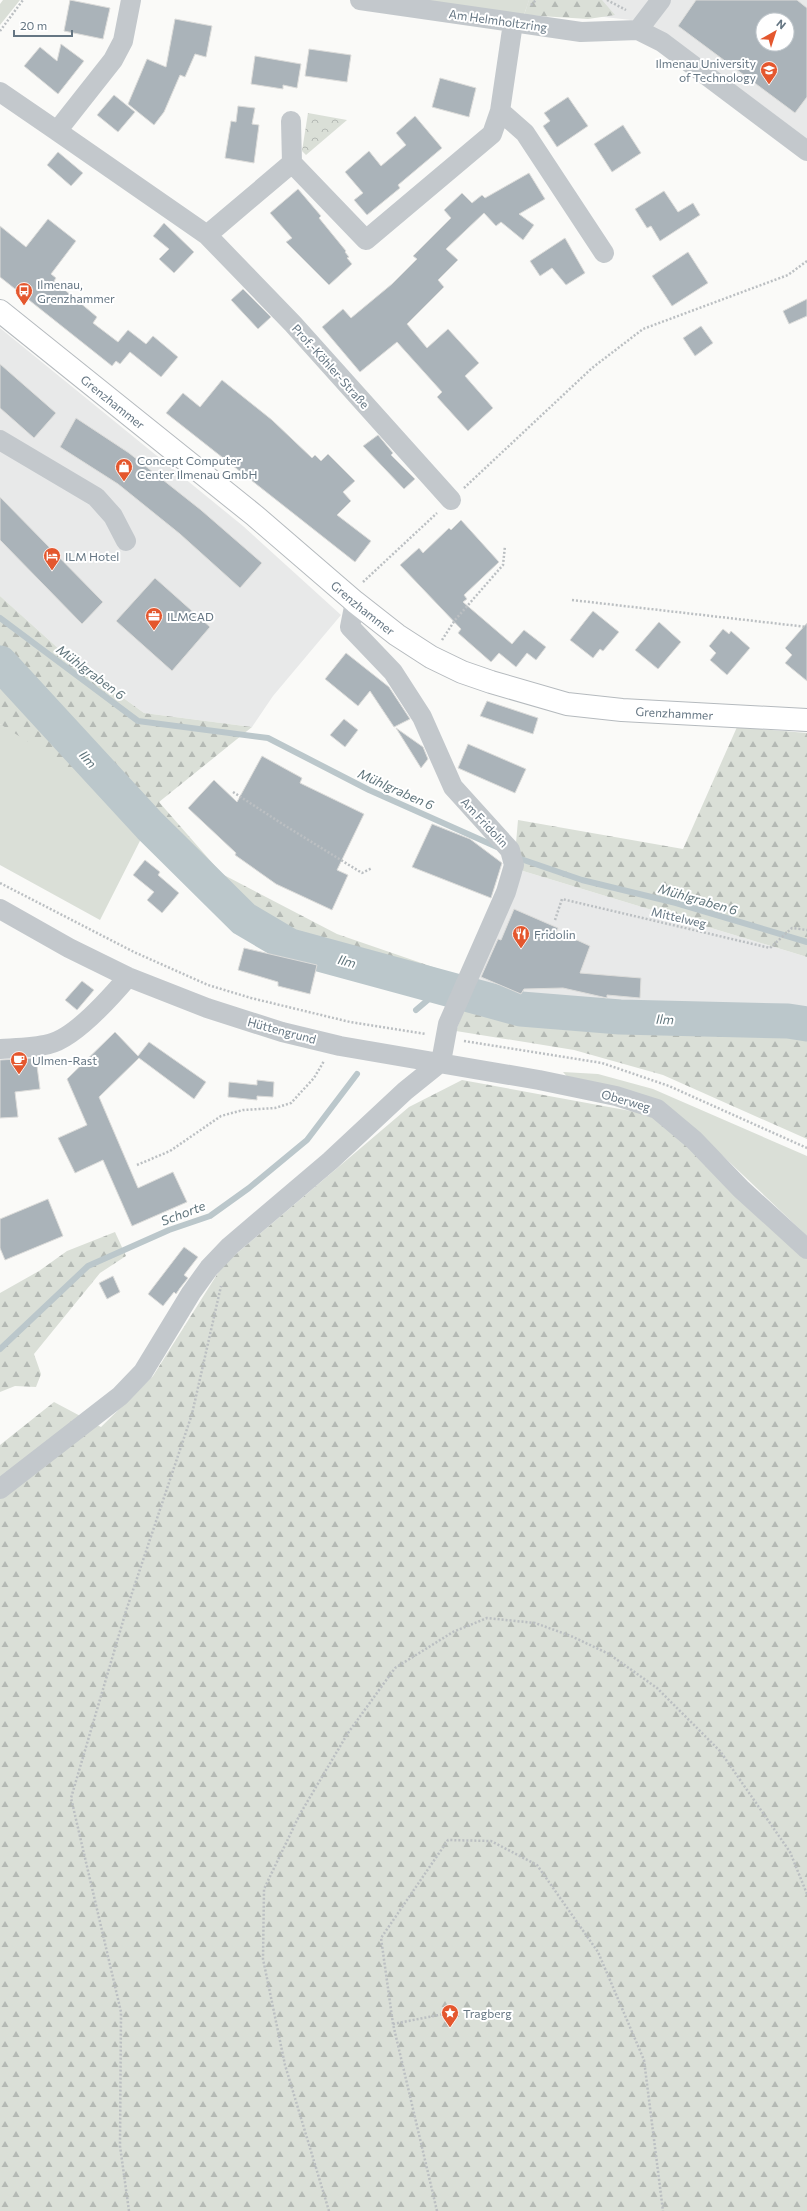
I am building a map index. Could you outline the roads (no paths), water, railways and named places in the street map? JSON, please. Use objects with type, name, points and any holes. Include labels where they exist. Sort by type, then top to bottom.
[{"type":"main road","name":"Grenzhammer","points":[[0,311],[254,515],[355,602],[397,635],[432,657],[462,672],[484,680],[567,704],[622,710],[807,720]]},
{"type":"street","points":[[57,131],[113,60],[123,41],[131,0]]},
{"type":"street","name":"Am Helmholtzring","points":[[360,0],[581,32],[638,30]]},
{"type":"street","points":[[661,0],[638,30],[662,42],[807,151]]},
{"type":"street","points":[[291,121],[292,163],[366,240],[492,134],[500,111],[513,23]]},
{"type":"street","name":"Prof.-Köhler-Straße","points":[[0,92],[207,236],[294,324],[450,500]]},
{"type":"street","points":[[500,111],[525,132],[604,253]]},
{"type":"street","points":[[207,236],[292,163]]},
{"type":"street","points":[[0,440],[96,497],[113,516],[126,541]]},
{"type":"street","name":"Am Fridolin","points":[[355,602],[350,627],[393,672],[408,695],[436,745],[453,787],[512,857],[506,892],[446,1031],[441,1062]]},
{"type":"street","name":"Hüttengrund","points":[[0,909],[69,948],[128,977],[207,1008],[282,1032],[332,1044],[441,1062]]},
{"type":"street","points":[[0,1049],[49,1044],[59,1040],[99,1011],[128,977]]},
{"type":"street","points":[[0,1489],[120,1396],[143,1372],[191,1293],[209,1268],[230,1246],[330,1161],[405,1091],[441,1062]]},
{"type":"street","name":"Oberweg","points":[[441,1062],[616,1096],[657,1109],[694,1140],[742,1189],[807,1249]]},
{"type":"waterway","name":"Mühlgraben 6","points":[[0,618],[138,721],[268,738],[369,790],[497,847]]},
{"type":"waterway","name":"Ilm","points":[[0,663],[150,826],[244,919],[290,946],[521,1009],[620,1017],[788,1021],[807,1024]]},
{"type":"waterway","name":"Mühlgraben 6","points":[[515,857],[582,880],[676,903],[807,942]]},
{"type":"waterway","name":"Schorte","points":[[416,1010],[443,987]]},
{"type":"waterway","name":"Schorte","points":[[0,1349],[88,1266],[169,1230],[210,1216],[249,1188],[307,1140],[357,1074]]},
{"type":"place","name":"Ilmenau University of Technology","points":[[769,85]]},
{"type":"place","name":"Ilmenau, Grenzhammer","points":[[24,306]]},
{"type":"place","name":"Concept Computer Center Ilmenau GmbH","points":[[124,482]]},
{"type":"place","name":"ILM Hotel","points":[[52,571]]},
{"type":"place","name":"ILMCAD","points":[[154,631]]},
{"type":"place","name":"Fridolin","points":[[521,949]]},
{"type":"place","name":"Ulmen-Rast","points":[[19,1075]]},
{"type":"place","name":"Tragberg","points":[[450,2028]]}]
